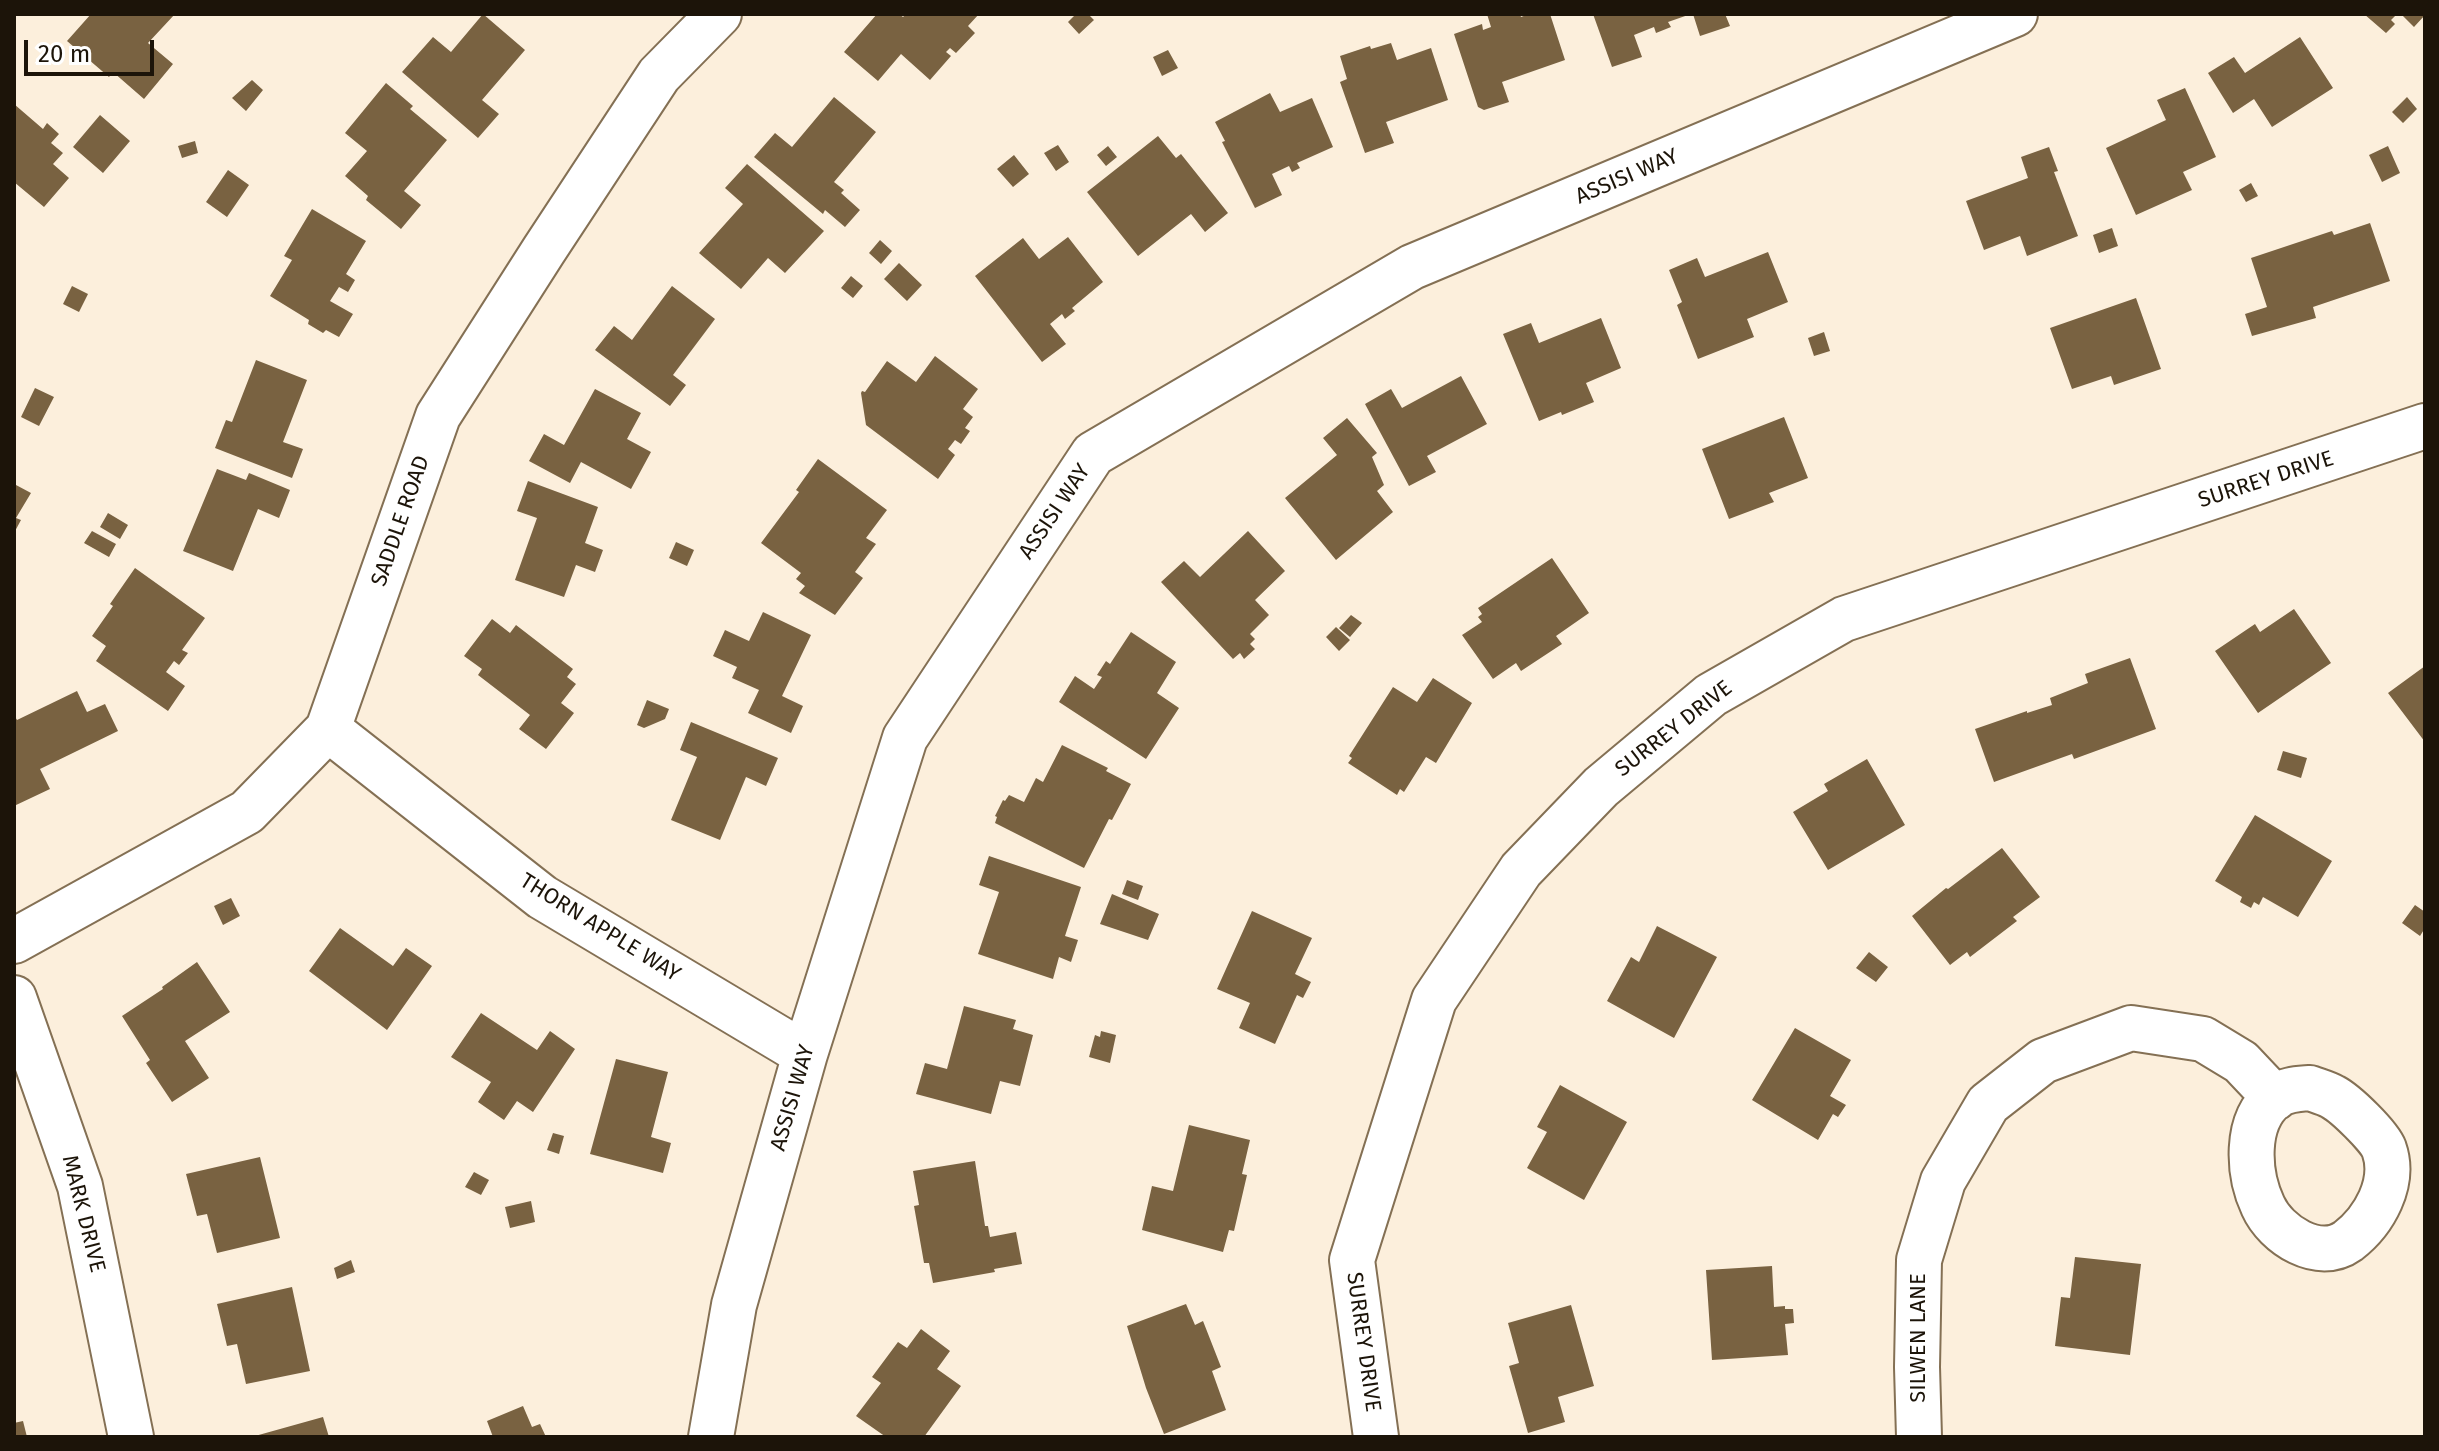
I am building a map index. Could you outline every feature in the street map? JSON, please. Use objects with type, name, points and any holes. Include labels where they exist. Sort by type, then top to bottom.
[{"type":"street","name":"SADDLE ROAD","points":[[14,941],[247,812],[328,729],[438,416],[659,75],[719,14]]},
{"type":"street","name":"ASSISI WAY","points":[[711,1437],[734,1305],[805,1054],[905,738],[1093,454],[1412,267],[2015,14]]},
{"type":"street","name":"SURREY DRIVE","points":[[1376,1437],[1352,1260],[1434,1000],[1521,870],[1601,787],[1711,695],[1844,619],[2421,434]]},
{"type":"street","name":"THORN APPLE WAY","points":[[328,729],[542,897],[805,1054]]},
{"type":"street","name":"MARK DRIVE","points":[[14,998],[80,1186],[131,1437]]},
{"type":"street","name":"SILWEN LANE","points":[[1919,1437],[1919,1260],[1943,1181],[1988,1104],[2043,1061],[2131,1028],[2203,1039],[2241,1062],[2275,1098]]},
{"type":"building","points":[[91,14],[175,14],[148,43],[173,64],[144,99],[113,72],[109,77],[67,41]]},
{"type":"building","points":[[483,14],[525,50],[482,100],[499,114],[478,138],[402,72],[433,37],[451,52]]},
{"type":"building","points":[[877,14],[899,14],[903,17],[906,14],[979,14],[968,26],[975,33],[956,53],[950,48],[946,52],[951,56],[930,80],[901,54],[878,81],[844,52]]},
{"type":"building","points":[[1076,14],[1088,14],[1094,20],[1079,34],[1068,22]]},
{"type":"building","points":[[1487,14],[1520,14],[1521,17],[1550,14],[1565,60],[1502,82],[1509,102],[1484,110],[1478,107],[1454,34],[1482,24],[1483,30],[1491,27]]},
{"type":"building","points":[[1593,14],[1691,14],[1668,22],[1671,27],[1656,33],[1654,27],[1634,35],[1642,57],[1612,67]]},
{"type":"building","points":[[1693,14],[1725,14],[1730,26],[1700,36]]},
{"type":"building","points":[[2364,14],[2397,14],[2391,20],[2395,24],[2386,33]]},
{"type":"building","points":[[2401,14],[2425,14],[2425,15],[2414,27]]},
{"type":"building","points":[[2300,37],[2333,88],[2272,127],[2254,99],[2233,113],[2208,73],[2234,57],[2245,73]]},
{"type":"building","points":[[1391,43],[1397,60],[1431,48],[1448,100],[1386,122],[1394,143],[1365,153],[1340,82],[1347,79],[1340,56]]},
{"type":"building","points":[[1168,50],[1178,68],[1162,76],[1153,57]]},
{"type":"building","points":[[252,80],[263,90],[246,111],[232,98]]},
{"type":"building","points":[[386,83],[413,106],[410,109],[447,140],[404,191],[421,205],[401,229],[366,200],[368,196],[345,176],[367,151],[345,133]]},
{"type":"building","points":[[2185,88],[2216,157],[2183,172],[2192,190],[2136,215],[2106,148],[2166,120],[2157,100]]},
{"type":"building","points":[[1270,93],[1280,112],[1312,98],[1333,147],[1297,163],[1300,168],[1292,172],[1289,166],[1272,174],[1282,195],[1255,208],[1215,122]]},
{"type":"building","points":[[834,97],[876,132],[834,182],[860,210],[845,227],[825,210],[823,214],[754,157],[775,133],[792,147]]},
{"type":"building","points":[[2407,97],[2417,109],[2403,123],[2392,112]]},
{"type":"building","points":[[14,104],[43,129],[47,123],[59,134],[51,143],[63,153],[53,164],[69,178],[44,207],[14,182]]},
{"type":"building","points":[[100,115],[130,141],[103,173],[73,147]]},
{"type":"building","points":[[1158,136],[1176,158],[1181,154],[1228,213],[1205,232],[1191,214],[1138,256],[1087,192]]},
{"type":"building","points":[[195,141],[198,153],[182,158],[178,146]]},
{"type":"building","points":[[1058,145],[1069,162],[1056,171],[1044,153]]},
{"type":"building","points":[[1108,146],[1117,157],[1106,166],[1097,155]]},
{"type":"building","points":[[2388,146],[2400,173],[2382,182],[2369,155]]},
{"type":"building","points":[[2049,147],[2058,171],[2054,172],[2078,236],[2027,256],[2020,236],[1984,250],[1966,201],[2028,178],[2021,157]]},
{"type":"building","points":[[1014,155],[1029,174],[1013,187],[997,169]]},
{"type":"building","points":[[747,164],[824,231],[785,273],[768,258],[741,289],[699,253],[743,204],[725,188]]},
{"type":"building","points":[[228,170],[249,185],[227,217],[206,202]]},
{"type":"building","points":[[2251,183],[2258,196],[2246,202],[2239,190]]},
{"type":"building","points":[[312,209],[366,241],[346,274],[355,280],[348,292],[339,287],[330,301],[353,314],[339,337],[326,330],[323,333],[308,324],[309,320],[270,296],[292,260],[284,256]]},
{"type":"building","points":[[2370,223],[2390,281],[2313,307],[2316,318],[2252,336],[2245,314],[2267,307],[2251,258],[2332,231],[2334,235]]},
{"type":"building","points":[[2112,228],[2118,246],[2099,253],[2093,235]]},
{"type":"building","points":[[1068,237],[1103,282],[1072,308],[1075,311],[1065,319],[1062,314],[1050,324],[1066,344],[1042,362],[975,276],[1023,238],[1039,259]]},
{"type":"building","points":[[880,240],[892,251],[881,264],[869,253]]},
{"type":"building","points":[[1768,252],[1788,302],[1747,319],[1754,337],[1698,359],[1677,305],[1682,302],[1669,270],[1697,258],[1705,277]]},
{"type":"building","points":[[899,263],[922,285],[907,301],[884,279]]},
{"type":"building","points":[[851,276],[863,286],[853,298],[841,288]]},
{"type":"building","points":[[72,286],[88,294],[79,312],[63,304]]},
{"type":"building","points":[[672,286],[715,319],[673,375],[686,385],[670,406],[595,350],[614,326],[632,340]]},
{"type":"building","points":[[2136,298],[2161,369],[2114,385],[2111,376],[2072,389],[2050,328]]},
{"type":"building","points":[[1601,318],[1621,368],[1586,383],[1594,402],[1539,421],[1503,334],[1531,323],[1539,343]]},
{"type":"building","points":[[1824,332],[1830,351],[1814,356],[1808,338]]},
{"type":"building","points":[[935,356],[978,389],[963,409],[973,417],[965,428],[970,431],[961,444],[955,440],[948,449],[955,455],[938,479],[866,425],[861,393],[865,392],[887,361],[916,382]]},
{"type":"building","points":[[256,360],[307,380],[283,442],[303,449],[292,478],[215,448],[226,420],[232,422]]},
{"type":"building","points":[[1461,376],[1487,424],[1427,456],[1436,472],[1409,486],[1365,404],[1391,389],[1402,408]]},
{"type":"building","points":[[35,388],[54,397],[39,426],[21,417]]},
{"type":"building","points":[[595,389],[641,413],[627,439],[651,452],[631,489],[581,462],[570,483],[529,461],[544,434],[564,445]]},
{"type":"building","points":[[1784,417],[1808,478],[1769,493],[1774,502],[1729,519],[1702,449]]},
{"type":"building","points":[[1347,418],[1377,453],[1372,457],[1384,485],[1377,491],[1393,512],[1336,560],[1285,498],[1337,455],[1323,438]]},
{"type":"building","points":[[818,459],[887,510],[866,538],[876,544],[855,572],[863,578],[835,615],[799,593],[805,586],[796,579],[801,573],[761,543],[799,492],[796,490]]},
{"type":"building","points":[[217,469],[246,480],[249,473],[290,490],[279,518],[258,509],[233,571],[183,551]]},
{"type":"building","points":[[528,481],[598,507],[585,543],[603,550],[595,572],[576,565],[564,597],[515,580],[537,518],[517,511]]},
{"type":"building","points":[[16,485],[31,493],[16,518],[21,520],[14,533],[14,489]]},
{"type":"building","points":[[108,513],[128,525],[120,539],[100,527]]},
{"type":"building","points":[[92,531],[116,544],[109,557],[84,543]]},
{"type":"building","points":[[1248,531],[1285,571],[1255,600],[1269,615],[1250,634],[1255,639],[1250,644],[1255,649],[1244,659],[1240,653],[1233,659],[1161,582],[1184,561],[1200,577]]},
{"type":"building","points":[[676,542],[694,550],[687,566],[669,558]]},
{"type":"building","points":[[1552,558],[1589,613],[1556,636],[1562,644],[1521,671],[1516,663],[1493,679],[1462,635],[1482,622],[1478,617],[1482,614],[1478,608]]},
{"type":"building","points":[[135,568],[205,618],[182,650],[188,653],[179,665],[174,661],[166,672],[185,686],[168,711],[96,661],[106,646],[92,636]]},
{"type":"building","points":[[2294,609],[2331,663],[2258,713],[2215,651],[2255,624],[2260,632]]},
{"type":"building","points":[[763,612],[811,635],[782,696],[803,706],[791,733],[748,713],[759,690],[732,678],[737,667],[713,656],[725,630],[749,641]]},
{"type":"building","points":[[1351,615],[1362,623],[1350,637],[1339,628]]},
{"type":"building","points":[[492,619],[510,633],[516,625],[573,669],[567,677],[576,684],[561,703],[574,713],[546,749],[519,729],[530,715],[478,675],[482,669],[464,656]]},
{"type":"building","points":[[1336,627],[1350,640],[1339,651],[1326,637]]},
{"type":"building","points":[[1131,632],[1176,662],[1157,693],[1179,708],[1146,759],[1059,702],[1075,676],[1094,689],[1102,677],[1097,675],[1106,661],[1110,664]]},
{"type":"building","points":[[2130,658],[2156,729],[2074,759],[2072,754],[1994,782],[1975,729],[2052,705],[2050,698],[2088,683],[2085,674]]},
{"type":"building","points":[[2425,666],[2425,742],[2388,693]]},
{"type":"building","points":[[1433,678],[1472,703],[1436,763],[1426,757],[1404,792],[1400,789],[1397,795],[1348,763],[1352,758],[1349,756],[1393,687],[1417,702]]},
{"type":"building","points":[[77,691],[87,712],[105,704],[118,731],[40,769],[50,789],[14,806],[14,715],[17,720]]},
{"type":"building","points":[[647,700],[669,709],[665,719],[644,728],[637,725]]},
{"type":"building","points":[[691,722],[778,758],[766,786],[746,777],[720,840],[671,820],[697,757],[680,750]]},
{"type":"building","points":[[1062,745],[1108,768],[1106,771],[1131,784],[1084,868],[995,823],[1003,800],[1009,795],[1024,802],[1036,778],[1043,782]]},
{"type":"building","points":[[2283,751],[2307,758],[2301,778],[2277,770]]},
{"type":"building","points":[[1867,759],[1905,825],[1828,870],[1793,812],[1828,791],[1824,784]]},
{"type":"building","points":[[2255,815],[2332,861],[2298,917],[2263,897],[2259,905],[2254,902],[2251,908],[2240,902],[2242,897],[2215,881]]},
{"type":"building","points":[[2002,848],[2040,897],[2013,917],[2017,921],[1970,957],[1967,952],[1950,965],[1912,916]]},
{"type":"building","points":[[989,856],[1081,887],[1065,936],[1078,940],[1071,962],[1059,957],[1053,979],[978,954],[999,892],[979,885]]},
{"type":"building","points":[[1127,880],[1143,886],[1138,900],[1122,894]]},
{"type":"building","points":[[1112,894],[1159,914],[1148,940],[1100,924]]},
{"type":"building","points":[[231,898],[240,916],[223,925],[214,906]]},
{"type":"building","points":[[2415,905],[2425,912],[2425,928],[2420,936],[2402,923]]},
{"type":"building","points":[[1252,911],[1312,938],[1295,974],[1311,982],[1303,998],[1297,995],[1275,1044],[1239,1028],[1250,1003],[1217,989]]},
{"type":"building","points":[[1657,926],[1717,957],[1674,1038],[1607,1001],[1631,957],[1639,962]]},
{"type":"building","points":[[340,928],[393,966],[406,948],[432,966],[387,1030],[309,971]]},
{"type":"building","points":[[1869,952],[1888,967],[1876,982],[1856,968]]},
{"type":"building","points":[[197,962],[230,1012],[185,1041],[209,1078],[172,1102],[146,1063],[150,1060],[122,1016]]},
{"type":"building","points":[[964,1006],[1016,1020],[1013,1029],[1033,1035],[1020,1086],[1000,1081],[991,1114],[916,1094],[925,1063],[947,1069]]},
{"type":"building","points":[[481,1013],[537,1050],[550,1031],[575,1049],[533,1112],[517,1101],[504,1120],[478,1102],[491,1082],[451,1057]]},
{"type":"building","points":[[1795,1028],[1851,1060],[1830,1096],[1846,1105],[1838,1117],[1833,1114],[1818,1140],[1752,1100]]},
{"type":"building","points":[[1101,1031],[1116,1035],[1110,1063],[1089,1057],[1095,1035],[1100,1037]]},
{"type":"building","points":[[616,1059],[668,1072],[651,1137],[671,1143],[663,1173],[590,1154]]},
{"type":"building","points":[[1560,1085],[1627,1122],[1584,1200],[1527,1168],[1547,1132],[1537,1127]]},
{"type":"building","points":[[1189,1125],[1250,1140],[1242,1174],[1247,1175],[1234,1231],[1229,1230],[1223,1252],[1142,1230],[1152,1186],[1173,1191]]},
{"type":"building","points":[[553,1133],[564,1136],[559,1154],[547,1150]]},
{"type":"building","points":[[260,1157],[280,1238],[217,1253],[207,1214],[197,1216],[186,1174]]},
{"type":"building","points":[[975,1161],[985,1226],[988,1226],[990,1237],[1016,1232],[1022,1264],[933,1283],[929,1263],[924,1263],[914,1206],[919,1205],[913,1171]]},
{"type":"building","points":[[474,1172],[489,1180],[481,1195],[465,1187]]},
{"type":"building","points":[[531,1201],[535,1222],[510,1228],[505,1207]]},
{"type":"building","points":[[2075,1257],[2141,1264],[2130,1355],[2055,1346],[2061,1297],[2070,1298]]},
{"type":"building","points":[[351,1260],[355,1272],[337,1279],[334,1268]]},
{"type":"building","points":[[1772,1266],[1774,1307],[1793,1309],[1794,1323],[1785,1324],[1788,1355],[1712,1360],[1706,1270]]},
{"type":"building","points":[[292,1287],[310,1371],[246,1384],[237,1344],[227,1346],[217,1304]]},
{"type":"building","points":[[1186,1304],[1195,1325],[1203,1321],[1221,1367],[1212,1371],[1226,1410],[1164,1434],[1127,1326]]},
{"type":"building","points":[[1571,1305],[1594,1386],[1558,1397],[1565,1422],[1528,1433],[1509,1366],[1519,1363],[1508,1323]]},
{"type":"building","points":[[921,1329],[950,1351],[937,1369],[961,1386],[924,1437],[886,1437],[856,1416],[881,1383],[872,1377],[898,1342],[907,1348]]},
{"type":"building","points":[[523,1406],[532,1427],[540,1424],[546,1437],[493,1437],[487,1421]]},
{"type":"building","points":[[323,1417],[329,1437],[255,1437],[255,1436]]},
{"type":"building","points":[[23,1421],[27,1437],[14,1437],[14,1423]]}]
